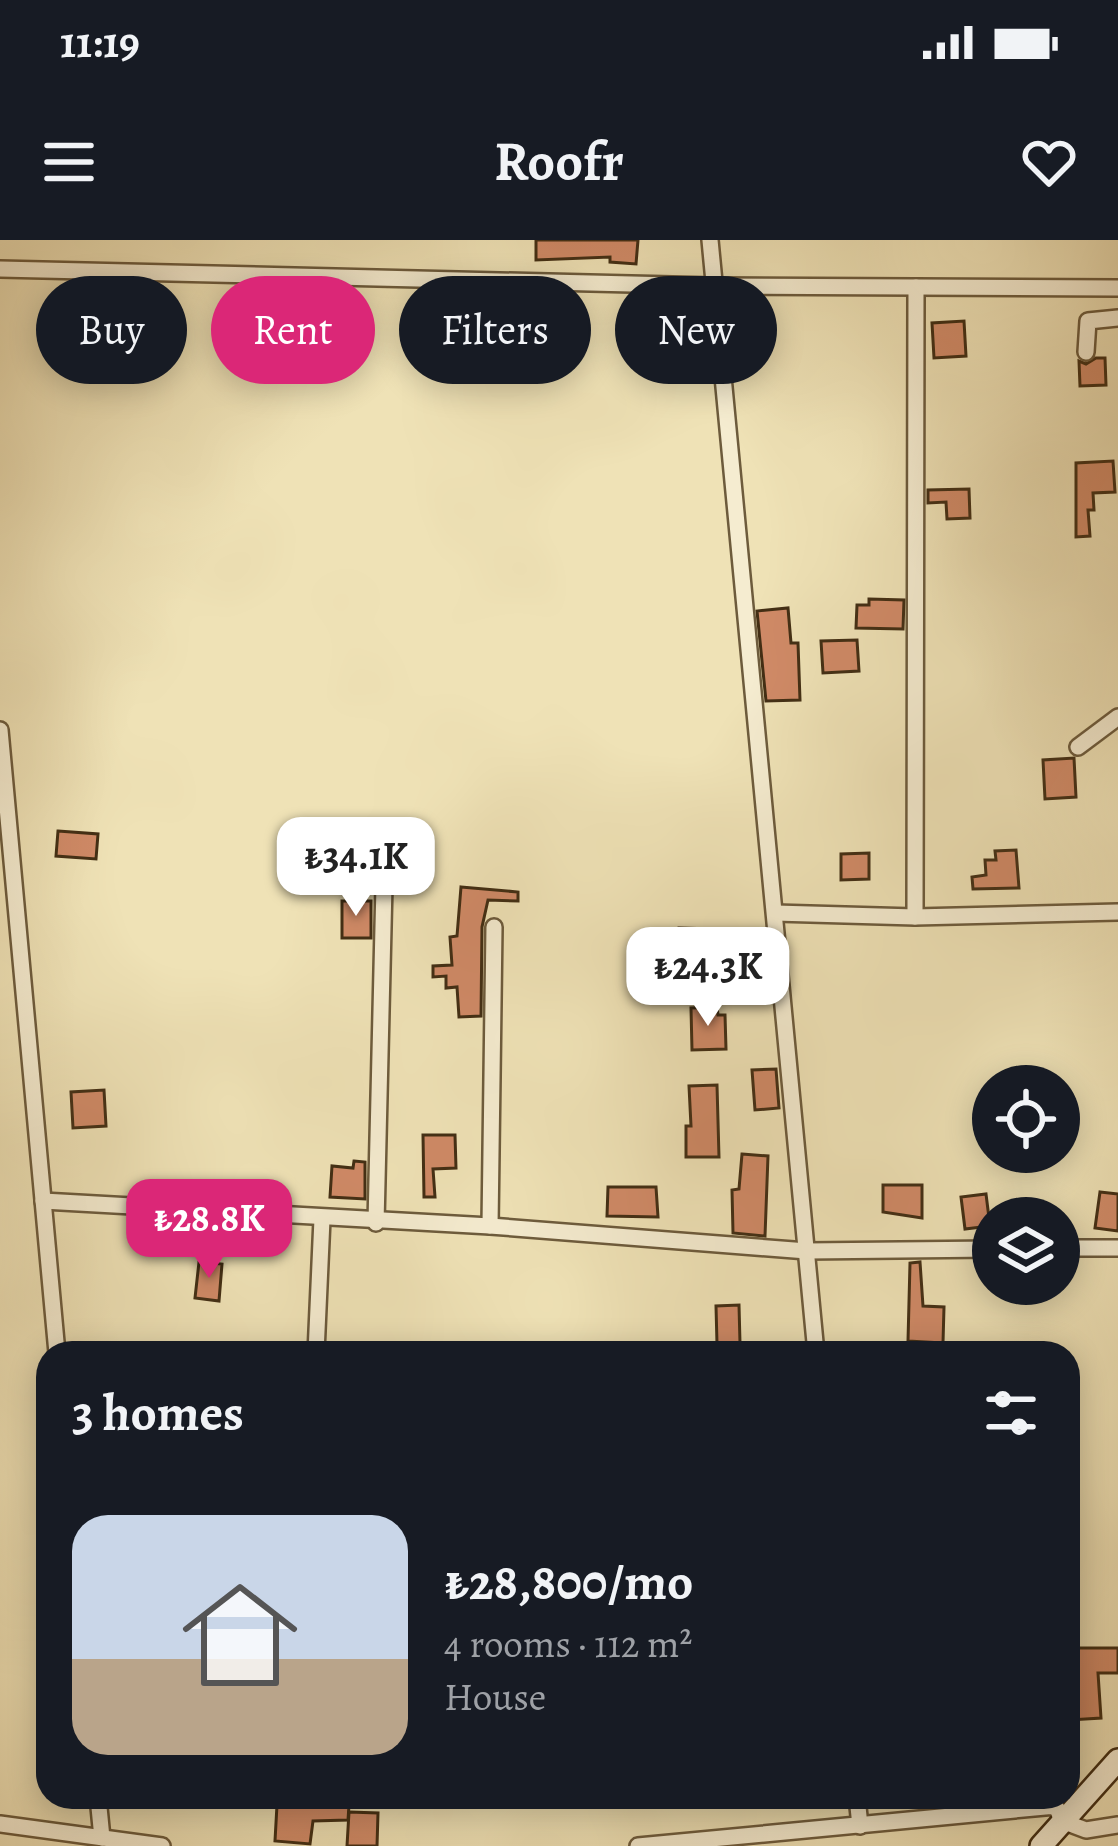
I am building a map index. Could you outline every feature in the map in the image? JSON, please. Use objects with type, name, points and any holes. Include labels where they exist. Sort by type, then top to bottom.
[{"type":"street","points":[[710,240],[713,276]]},
{"type":"street","points":[[0,269],[615,284]]},
{"type":"street","points":[[777,286],[1118,288]]},
{"type":"street","points":[[915,916],[916,287]]},
{"type":"street","points":[[1086,352],[1088,321],[1118,317]]},
{"type":"street","points":[[724,384],[815,1341]]},
{"type":"street","points":[[1078,747],[1118,717]]},
{"type":"street","points":[[0,730],[56,1341]]},
{"type":"street","points":[[376,1223],[384,885]]},
{"type":"street","points":[[775,914],[1118,912]]},
{"type":"street","points":[[490,1226],[494,927]]},
{"type":"street","points":[[43,1201],[490,1226],[806,1251],[972,1249]]},
{"type":"street","points":[[317,1341],[322,1219]]},
{"type":"street","points":[[1080,1248],[1118,1248]]},
{"type":"street","points":[[1080,1801],[1118,1760]]},
{"type":"street","points":[[99,1809],[102,1838]]},
{"type":"street","points":[[858,1809],[860,1826]]},
{"type":"street","points":[[638,1846],[1027,1809]]},
{"type":"street","points":[[1057,1809],[1062,1821],[1086,1830],[1118,1825]]},
{"type":"street","points":[[1041,1846],[1073,1809]]},
{"type":"street","points":[[0,1824],[162,1846]]},
{"type":"building","points":[[536,240],[638,240],[636,264],[610,262],[610,257],[536,260]]},
{"type":"building","points":[[964,321],[966,356],[934,358],[932,323]]},
{"type":"building","points":[[1105,358],[1106,385],[1080,386],[1079,361],[1086,364]]},
{"type":"building","points":[[1113,461],[1115,492],[1093,493],[1094,510],[1088,510],[1090,536],[1076,537],[1076,463]]},
{"type":"building","points":[[969,489],[970,518],[947,519],[946,502],[928,503],[928,490]]},
{"type":"building","points":[[869,599],[904,600],[903,629],[856,628],[857,605],[869,605]]},
{"type":"building","points":[[788,608],[791,643],[798,643],[800,700],[766,701],[757,611]]},
{"type":"building","points":[[857,640],[859,671],[823,673],[821,641]]},
{"type":"building","points":[[1074,758],[1076,797],[1045,799],[1043,760]]},
{"type":"building","points":[[58,831],[98,834],[96,859],[56,856]]},
{"type":"building","points":[[1016,850],[1019,888],[973,889],[972,877],[986,875],[985,860],[996,860],[995,851]]},
{"type":"building","points":[[869,853],[869,879],[841,880],[841,854]]},
{"type":"building","points":[[461,887],[518,892],[518,901],[488,900],[482,927],[481,1016],[459,1017],[457,987],[446,988],[446,976],[433,977],[433,966],[452,965],[450,937],[457,936]]},
{"type":"building","points":[[342,901],[371,901],[371,938],[342,938]]},
{"type":"building","points":[[679,928],[713,929],[711,961],[678,960]]},
{"type":"building","points":[[717,1007],[718,1015],[725,1015],[726,1049],[692,1050],[691,1008]]},
{"type":"building","points":[[776,1069],[779,1108],[755,1110],[752,1070]]},
{"type":"building","points":[[717,1085],[719,1157],[686,1157],[686,1126],[691,1126],[689,1086]]},
{"type":"building","points":[[104,1090],[106,1126],[73,1128],[71,1092]]},
{"type":"building","points":[[423,1135],[455,1135],[456,1168],[433,1169],[435,1197],[424,1197]]},
{"type":"building","points":[[742,1154],[768,1156],[765,1236],[733,1233],[732,1190],[739,1189]]},
{"type":"building","points":[[354,1161],[365,1162],[365,1199],[330,1197],[332,1166],[353,1168]]},
{"type":"building","points":[[883,1185],[922,1185],[922,1218],[883,1212]]},
{"type":"building","points":[[608,1187],[656,1187],[658,1217],[607,1216]]},
{"type":"building","points":[[1100,1192],[1118,1194],[1118,1231],[1095,1228]]},
{"type":"building","points":[[986,1194],[972,1197],[972,1228],[965,1229],[961,1197]]},
{"type":"building","points":[[199,1262],[222,1264],[219,1301],[195,1298]]},
{"type":"building","points":[[920,1262],[923,1306],[944,1307],[943,1341],[908,1341],[910,1263]]},
{"type":"building","points":[[739,1305],[740,1341],[717,1341],[716,1306]]},
{"type":"building","points":[[1080,1648],[1118,1648],[1118,1673],[1098,1673],[1101,1718],[1080,1719]]},
{"type":"building","points":[[277,1809],[349,1809],[348,1820],[313,1821],[310,1844],[275,1841]]},
{"type":"building","points":[[349,1812],[378,1813],[377,1846],[347,1846]]}]
